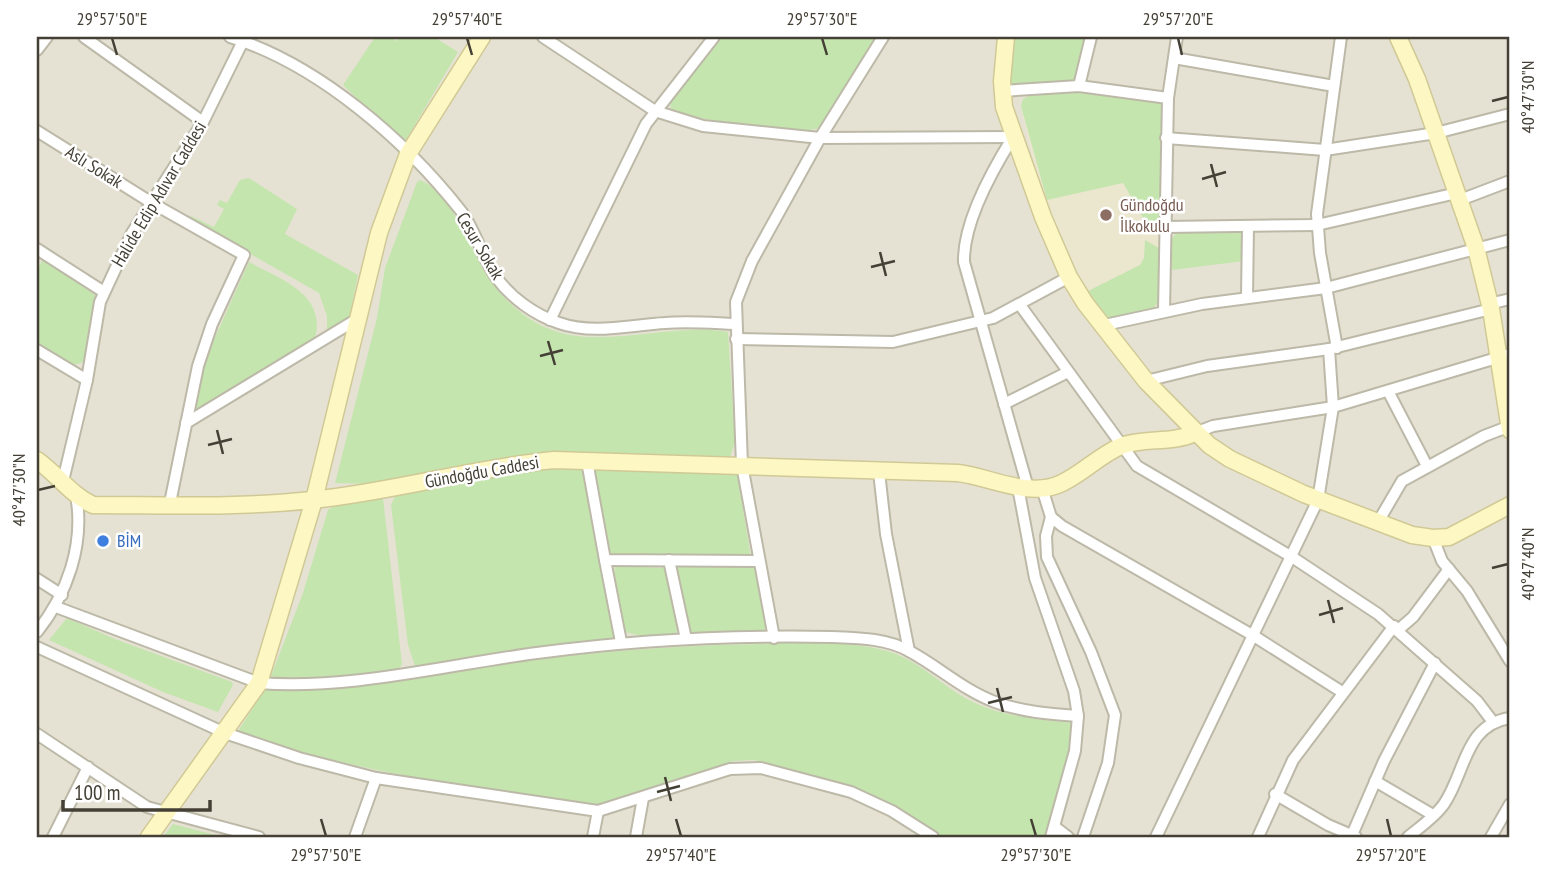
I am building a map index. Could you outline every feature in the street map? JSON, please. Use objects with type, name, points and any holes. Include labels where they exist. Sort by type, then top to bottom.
[{"type":"street","points":[[37,50],[47,37]]},
{"type":"street","points":[[84,37],[203,122]]},
{"type":"street","name":"Cesur Sokak","points":[[230,37],[244,39],[307,71],[337,90],[408,154],[460,211],[495,276],[522,302],[550,320],[585,329],[693,322],[734,324]]},
{"type":"street","points":[[149,837],[259,683],[314,500],[379,233],[408,154],[482,37]]},
{"type":"street","points":[[542,37],[654,111],[702,126],[820,138],[1013,137]]},
{"type":"street","points":[[550,320],[654,111],[714,37]]},
{"type":"street","points":[[774,638],[742,465],[734,324],[736,302],[752,261],[820,138],[883,37]]},
{"type":"street","points":[[1006,37],[1002,91],[1013,137],[1069,276],[1100,326],[1146,381],[1195,433],[1230,459],[1318,500],[1433,538],[1458,533],[1510,505]]},
{"type":"street","points":[[1079,86],[1091,37]]},
{"type":"street","points":[[1164,312],[1166,138],[1168,98],[1177,37]]},
{"type":"street","points":[[1156,837],[1318,500],[1333,407],[1333,349],[1317,225],[1341,37]]},
{"type":"street","points":[[1378,522],[1397,486],[1427,466],[1510,427],[1505,355],[1476,248],[1436,133],[1398,37]]},
{"type":"street","name":"Halide Edip Adıvar Caddesi","points":[[63,481],[104,292],[132,233],[203,122],[244,39]]},
{"type":"street","points":[[1174,58],[1334,86]]},
{"type":"street","points":[[1002,91],[1079,86],[1168,98]]},
{"type":"street","points":[[1166,138],[1325,149],[1436,133],[1510,114]]},
{"type":"street","name":"Aslı Sokak","points":[[37,131],[152,203],[244,255],[212,324],[198,366],[186,423]]},
{"type":"street","points":[[1013,137],[986,186],[965,248],[965,269],[1029,487],[1035,578],[1074,691],[1078,716],[1075,751],[1053,832],[1068,837]]},
{"type":"street","points":[[1165,227],[1317,225],[1458,196],[1510,181]]},
{"type":"street","points":[[1247,297],[1248,228]]},
{"type":"street","points":[[1100,326],[1247,297],[1326,288],[1510,240]]},
{"type":"street","points":[[37,249],[104,292]]},
{"type":"street","points":[[736,339],[893,342],[979,323],[1020,305],[1069,276]]},
{"type":"street","points":[[1146,381],[1207,366],[1333,349],[1490,307],[1510,299]]},
{"type":"street","points":[[1020,305],[1120,446],[1144,472],[1292,557],[1396,628],[1477,701],[1493,722]]},
{"type":"street","points":[[170,503],[186,423],[359,318]]},
{"type":"street","points":[[37,350],[87,380]]},
{"type":"street","points":[[1029,487],[1060,484],[1120,446],[1173,440],[1213,426],[1333,407],[1505,355]]},
{"type":"street","points":[[1004,404],[1068,372]]},
{"type":"street","points":[[1388,391],[1427,466]]},
{"type":"street","points":[[37,460],[76,495],[78,533],[62,595],[37,632]]},
{"type":"street","name":"Gündoğdu Caddesi","points":[[76,495],[93,505],[314,500],[510,464],[554,460],[958,473],[1029,487]]},
{"type":"street","points":[[587,461],[621,642]]},
{"type":"street","points":[[879,472],[886,534],[909,650]]},
{"type":"street","points":[[1029,487],[1051,517],[1062,526],[1254,636],[1342,692]]},
{"type":"street","points":[[1051,517],[1046,536],[1047,557],[1091,652],[1115,715],[1105,772],[1083,837]]},
{"type":"street","points":[[1433,538],[1449,569],[1510,661]]},
{"type":"street","points":[[605,560],[758,561]]},
{"type":"street","points":[[669,560],[685,639]]},
{"type":"street","points":[[1258,837],[1275,794],[1293,760],[1342,692],[1396,628],[1413,617],[1449,569]]},
{"type":"street","points":[[37,579],[62,595]]},
{"type":"street","points":[[56,607],[259,683],[293,685],[353,681],[621,642],[685,639],[862,639],[909,650],[949,678],[996,702],[1041,713],[1078,716]]},
{"type":"street","points":[[37,647],[225,733],[299,758],[376,778],[598,811],[730,769],[761,768],[851,792],[892,811],[933,837]]},
{"type":"street","points":[[1275,794],[1354,836],[1375,781],[1435,663]]},
{"type":"street","points":[[1408,837],[1433,816],[1448,797],[1473,742],[1493,722],[1510,718]]},
{"type":"street","points":[[38,737],[138,802],[259,837]]},
{"type":"street","points":[[53,837],[88,767]]},
{"type":"street","points":[[355,837],[376,778]]},
{"type":"street","points":[[1375,781],[1433,816]]},
{"type":"street","points":[[636,837],[643,798]]},
{"type":"street","points":[[1491,837],[1510,804]]},
{"type":"street","points":[[593,837],[598,811]]},
{"type":"shaded area","points":[[37,37],[1510,37],[1510,837],[37,837]]},
{"type":"shaded area","name":"Gündoğdu İlkokulu","points":[[1023,99],[1162,104],[1159,300],[1154,308],[1086,292],[1062,245],[1033,159],[1021,106]]},
{"type":"green space","points":[[375,37],[390,37],[397,41],[400,37],[434,37],[458,52],[406,140],[394,134],[343,85]]},
{"type":"green space","points":[[723,37],[875,37],[820,128],[787,131],[725,123],[671,110],[670,102]]},
{"type":"green space","points":[[1014,37],[1087,37],[1075,81],[1007,85]]},
{"type":"green space","points":[[1084,90],[1162,104],[1160,229],[1149,228],[1123,183],[1047,200],[1021,106],[1023,99],[1034,93]]},
{"type":"green space","points":[[249,178],[297,209],[285,234],[358,275],[349,319],[331,331],[327,330],[327,316],[319,293],[189,219],[191,216],[214,227],[224,209],[217,205],[220,200],[227,203],[240,180]]},
{"type":"green space","points":[[420,180],[442,197],[451,209],[487,276],[499,292],[521,313],[538,324],[567,334],[589,337],[683,330],[728,332],[735,442],[730,457],[625,455],[373,484],[335,483],[377,318],[385,268]]},
{"type":"green space","points":[[1177,232],[1244,232],[1244,261],[1172,270],[1171,240]]},
{"type":"green space","points":[[1145,240],[1159,248],[1159,300],[1154,308],[1104,321],[1086,292],[1140,265],[1144,258]]},
{"type":"green space","points":[[43,259],[95,295],[84,361],[79,364],[67,363],[37,345],[37,270]]},
{"type":"green space","points":[[249,262],[287,282],[308,299],[317,323],[315,338],[203,409],[195,410],[207,355]]},
{"type":"green space","points":[[557,468],[583,468],[615,639],[415,666],[408,645],[391,505],[396,494],[452,482]]},
{"type":"green space","points":[[594,468],[737,473],[751,558],[611,555]]},
{"type":"green space","points":[[383,498],[402,664],[399,669],[318,681],[271,676],[303,593],[328,510],[334,506]]},
{"type":"green space","points":[[680,564],[755,567],[766,632],[689,633],[676,569]]},
{"type":"green space","points":[[615,566],[667,568],[678,620],[675,635],[641,636],[625,632],[614,574]]},
{"type":"green space","points":[[67,618],[115,639],[232,682],[233,685],[218,712],[163,692],[49,640]]},
{"type":"green space","points":[[825,643],[887,651],[909,660],[981,706],[1020,716],[1073,723],[1068,758],[1047,837],[943,837],[877,797],[850,786],[754,760],[733,761],[655,790],[603,805],[589,805],[456,785],[368,768],[281,746],[238,731],[265,689],[345,686],[567,656],[718,645]]},
{"type":"green space","points":[[173,824],[223,837],[163,837]]},
{"type":"place","name":"Gündoğdu İlkokulu","points":[[1106,215]]},
{"type":"place","name":"BİM","points":[[103,541]]}]
